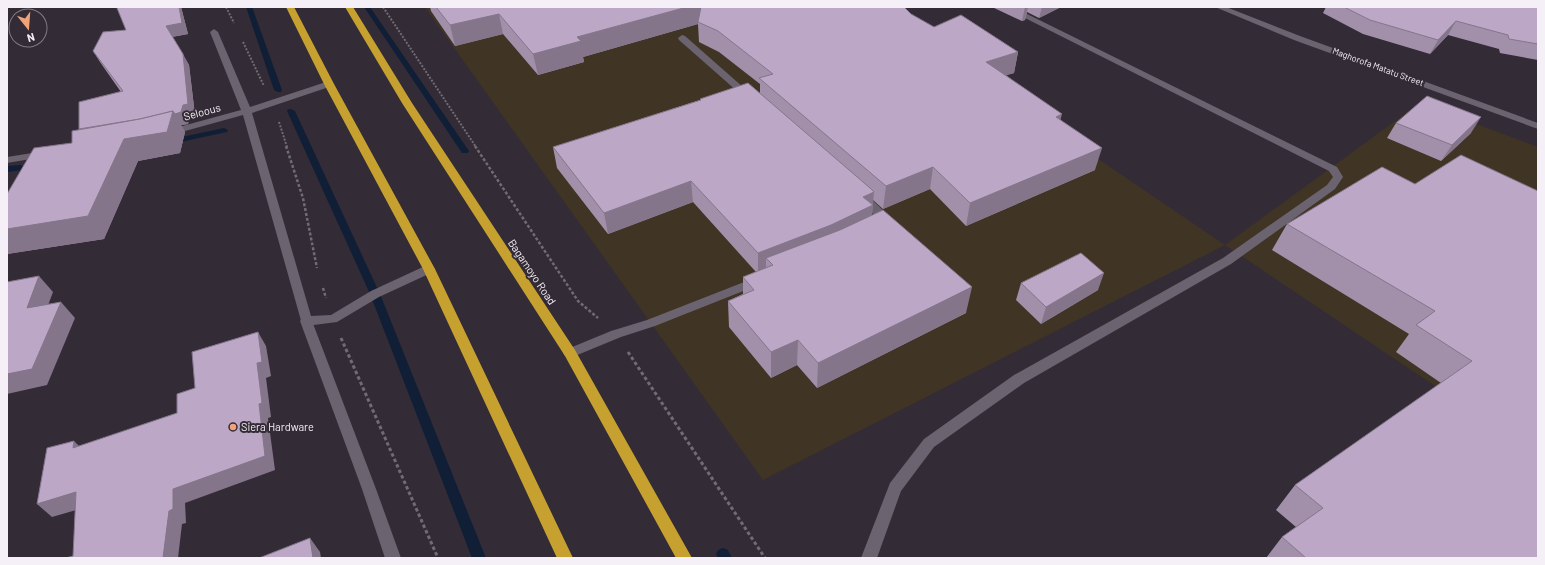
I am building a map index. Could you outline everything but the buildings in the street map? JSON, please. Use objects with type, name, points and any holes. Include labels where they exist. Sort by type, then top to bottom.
[{"type":"highway","points":[[290,7],[329,84],[429,269],[564,558]]},
{"type":"highway","name":"Bagamoyo Road","points":[[349,7],[407,104],[570,353],[684,558]]},
{"type":"street","points":[[869,558],[895,488],[929,443],[1019,380],[1226,262],[1331,187],[1338,177],[1334,169],[1007,7]]},
{"type":"street","name":"Maghorofa Matatu Street","points":[[1219,7],[1297,38],[1538,126]]},
{"type":"street","points":[[214,32],[247,112],[306,321],[370,488],[393,558]]},
{"type":"street","points":[[682,38],[757,104]]},
{"type":"street","name":"Seloous","points":[[154,136],[201,126],[329,84]]},
{"type":"street","points":[[7,160],[57,153]]},
{"type":"street","points":[[27,168],[35,156]]},
{"type":"street","points":[[855,190],[885,219],[884,227],[876,232]]},
{"type":"street","points":[[306,321],[333,319],[375,294],[429,269]]},
{"type":"street","points":[[570,353],[616,334],[651,323],[768,277]]},
{"type":"path","points":[[226,7],[236,27]]},
{"type":"path","points":[[383,7],[578,301],[616,334],[764,558]]},
{"type":"path","points":[[242,41],[273,103]]},
{"type":"shaded area","points":[[425,7],[874,7],[1225,245],[763,480]]},
{"type":"shaded area","points":[[1420,103],[1538,147],[1538,455],[1225,245]]},
{"type":"waterway","points":[[249,7],[278,90]]},
{"type":"waterway","points":[[367,7],[465,151]]},
{"type":"waterway","points":[[291,111],[375,294],[479,558]]},
{"type":"waterway","points":[[171,142],[224,130]]},
{"type":"waterway","points":[[7,169],[21,168]]},
{"type":"waterway","points":[[723,554],[725,558]]},
{"type":"place","name":"Siera Hardware","points":[[233,427]]}]
